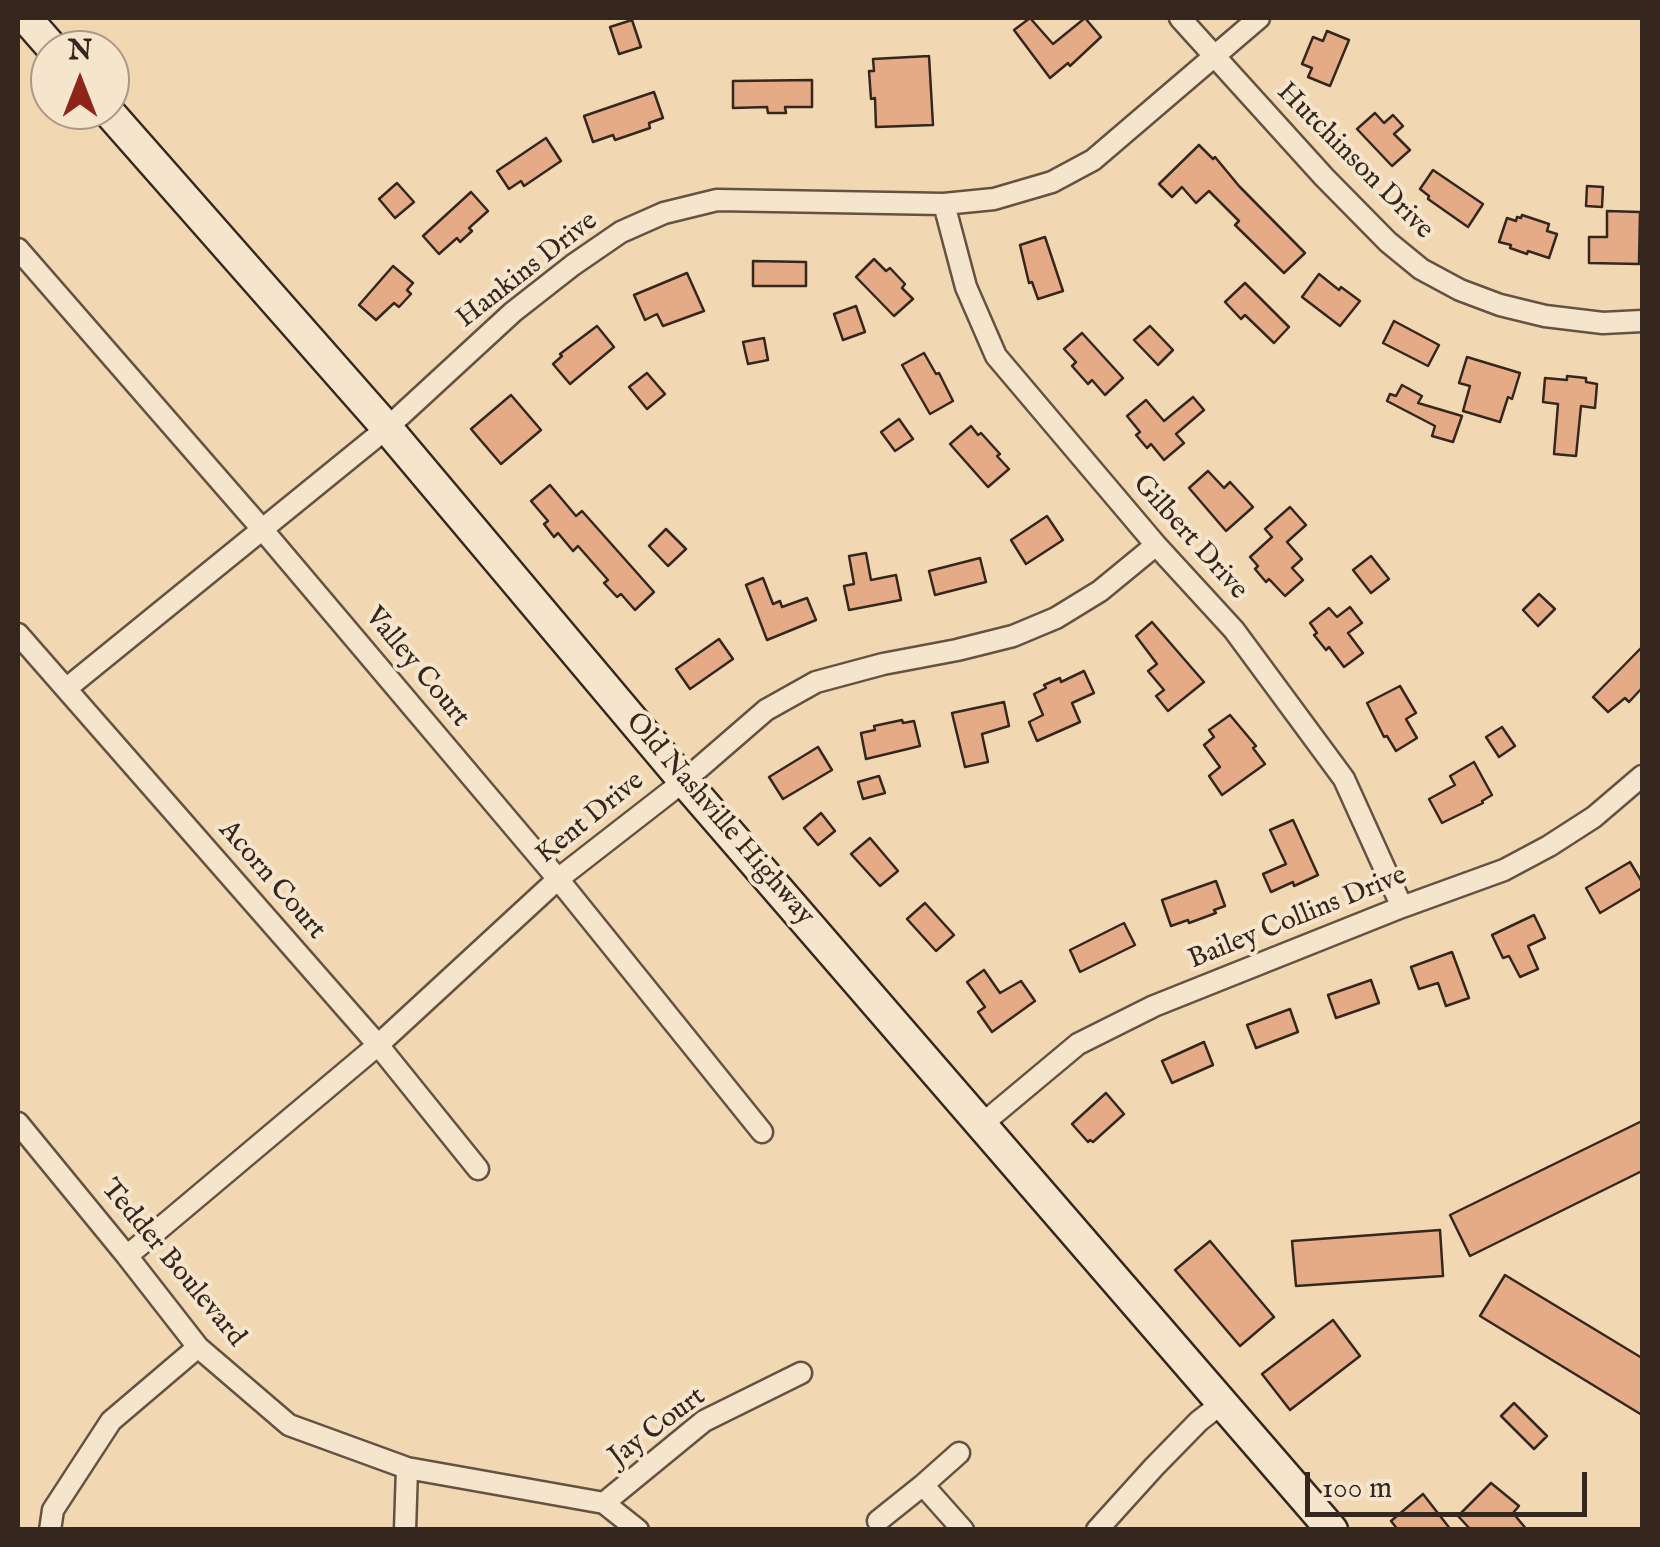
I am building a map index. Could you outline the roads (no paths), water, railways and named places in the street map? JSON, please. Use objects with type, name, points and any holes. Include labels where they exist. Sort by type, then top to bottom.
[{"type":"main road","name":"Old Nashville Highway","points":[[125,130],[387,428],[684,780],[1332,1530]]},
{"type":"street","name":"Hutchinson Drive","points":[[1180,18],[1324,177],[1388,242],[1421,269],[1473,295],[1545,316],[1603,323],[1642,321]]},
{"type":"street","name":"Hankins Drive","points":[[66,688],[387,428],[513,312],[621,232],[664,213],[717,200],[944,204],[994,198],[1052,182],[1093,160],[1260,18]]},
{"type":"street","name":"Gilbert Drive","points":[[944,204],[966,287],[996,356],[1156,545],[1234,630],[1344,779],[1402,907]]},
{"type":"street","name":"Valley Court","points":[[18,249],[262,529],[558,879],[762,1132]]},
{"type":"street","name":"Kent Drive","points":[[128,1256],[378,1045],[558,879],[766,710],[816,682],[1013,636],[1056,618],[1100,591],[1156,545]]},
{"type":"street","name":"Acorn Court","points":[[18,634],[378,1045],[478,1169]]},
{"type":"street","name":"Bailey Collins Drive","points":[[981,1126],[1078,1044],[1154,1006],[1504,870],[1550,846],[1642,776]]},
{"type":"street","name":"Tedder Boulevard","points":[[18,1123],[198,1346],[289,1425],[408,1468],[604,1503],[638,1530]]},
{"type":"street","points":[[50,1530],[53,1510],[111,1421],[198,1346]]},
{"type":"street","name":"Jay Court","points":[[604,1503],[704,1421],[801,1373]]},
{"type":"street","points":[[1096,1530],[1154,1466],[1222,1403]]},
{"type":"street","points":[[878,1521],[959,1454]]},
{"type":"street","points":[[406,1530],[408,1468]]},
{"type":"street","points":[[923,1486],[962,1530]]}]
